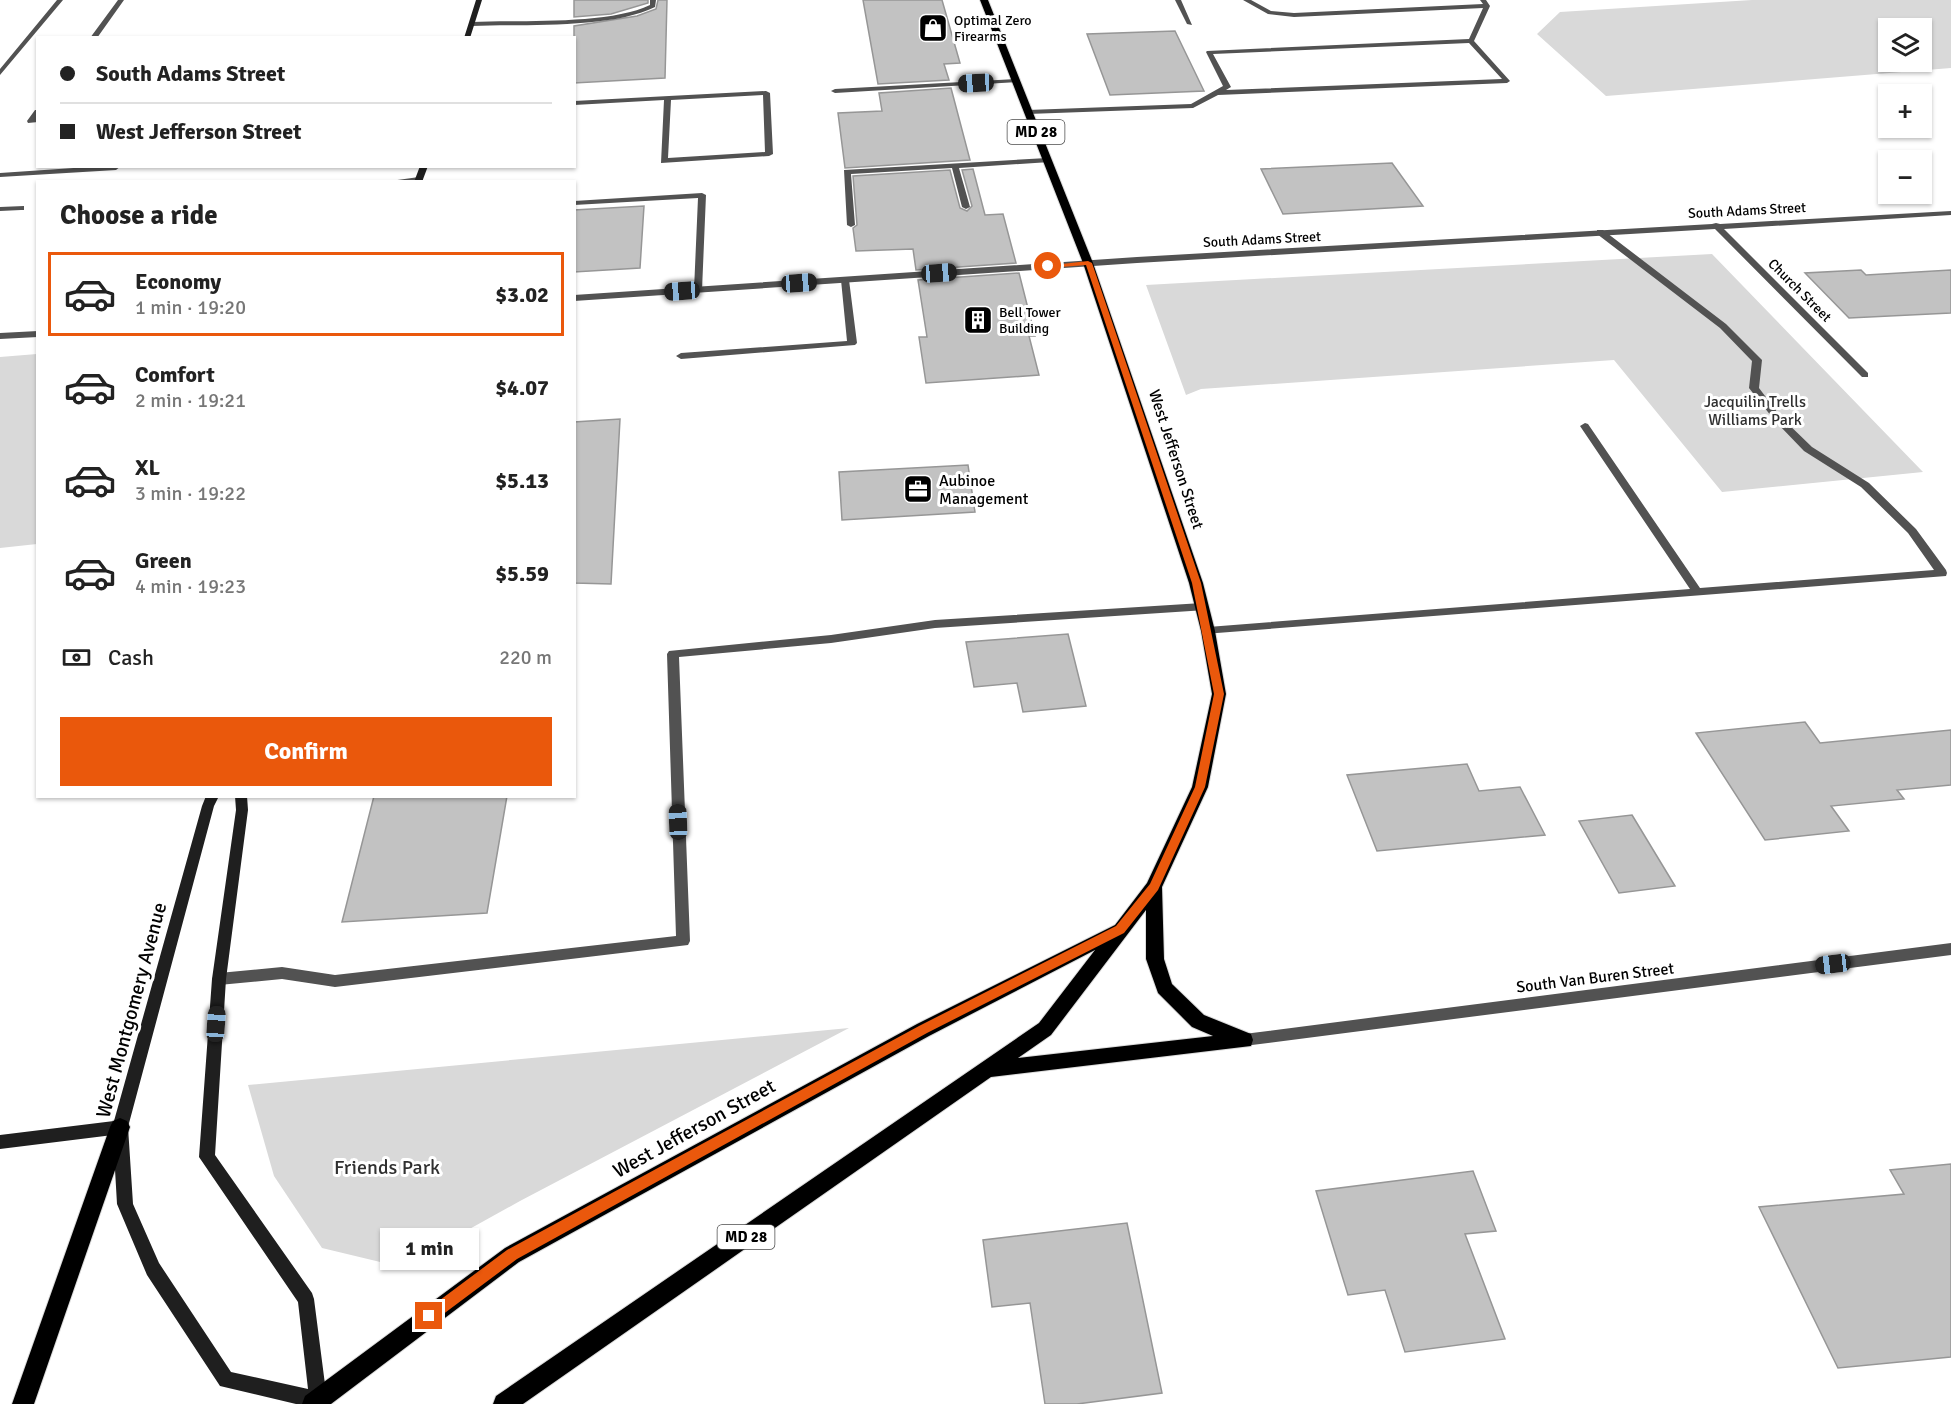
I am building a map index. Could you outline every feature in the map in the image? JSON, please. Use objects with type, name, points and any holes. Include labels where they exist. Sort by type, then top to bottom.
[{"type":"main road","name":"West Jefferson Street","points":[[504,1404],[1045,1029],[1154,886],[1200,787],[1219,694],[1208,631],[1196,583],[1088,263],[984,0]]},
{"type":"main road","points":[[1154,886],[1155,959],[1164,988],[1198,1021],[1244,1040]]},
{"type":"main road","name":"West Jefferson Street","points":[[317,1403],[512,1255],[923,1030],[1120,930]]},
{"type":"main road","points":[[988,1070],[1244,1040]]},
{"type":"main road","points":[[23,1404],[120,1127]]},
{"type":"street","points":[[0,73],[60,0]]},
{"type":"street","points":[[94,36],[121,0]]},
{"type":"street","points":[[468,36],[480,0]]},
{"type":"street","points":[[472,24],[621,17],[648,11],[653,6],[653,0]]},
{"type":"street","points":[[1178,0],[1190,24]]},
{"type":"street","points":[[1246,0],[1270,13],[1294,15],[1485,3],[1471,41]]},
{"type":"street","points":[[1216,93],[1507,81],[1471,41]]},
{"type":"street","points":[[1028,112],[1193,106],[1227,87],[1209,52],[1471,41]]},
{"type":"street","points":[[835,91],[1016,81]]},
{"type":"street","points":[[576,103],[668,98],[766,93],[769,154],[664,160],[668,98]]},
{"type":"street","points":[[851,225],[847,172],[1047,160]]},
{"type":"street","points":[[955,166],[966,207]]},
{"type":"street","points":[[0,175],[116,168]]},
{"type":"street","points":[[576,203],[702,195],[698,290]]},
{"type":"street","points":[[0,209],[21,208]]},
{"type":"street","name":"South Adams Street","points":[[576,298],[1088,263],[1951,213]]},
{"type":"street","name":"Church Street","points":[[1716,225],[1865,375]]},
{"type":"street","points":[[1208,631],[1942,573],[1911,531],[1865,485],[1808,449],[1778,420],[1754,388],[1757,360],[1723,326],[1600,232]]},
{"type":"street","points":[[681,356],[852,343],[845,280]]},
{"type":"street","points":[[0,336],[36,334]]},
{"type":"street","points":[[1585,426],[1697,592]]},
{"type":"street","points":[[219,979],[282,973],[335,981],[683,941],[673,654],[831,639],[935,624],[1202,607]]},
{"type":"street","name":"West Montgomery Avenue","points":[[212,798],[120,1127],[125,1204],[153,1269],[226,1380],[317,1403]]},
{"type":"street","points":[[241,798],[242,810],[219,979],[207,1157],[306,1299],[317,1403]]},
{"type":"street","name":"South Van Buren Street","points":[[1244,1040],[1951,949]]},
{"type":"street","points":[[0,1142],[120,1127]]},
{"type":"green space","points":[[1752,0],[1951,0],[1951,68],[1932,70],[1932,18],[1878,18],[1878,72],[1902,72],[1606,96],[1537,34],[1560,12]]},
{"type":"green space","name":"Jacquilin Trells Williams Park","points":[[1712,254],[1923,472],[1722,492],[1614,360],[1201,389],[1186,395],[1146,285]]},
{"type":"green space","points":[[36,354],[36,544],[0,548],[0,357]]},
{"type":"green space","name":"Friends Park","points":[[849,1028],[520,1201],[401,1267],[322,1248],[274,1176],[248,1085]]},
{"type":"building","points":[[574,0],[648,0],[648,3],[611,14],[574,17]]},
{"type":"building","points":[[658,0],[667,0],[665,78],[576,83],[574,26],[637,16],[656,9]]},
{"type":"building","points":[[863,0],[942,0],[960,63],[944,64],[949,80],[878,84]]},
{"type":"building","points":[[1175,31],[1204,91],[1110,95],[1087,34]]},
{"type":"building","points":[[951,88],[970,160],[845,168],[838,113],[882,111],[879,93]]},
{"type":"building","points":[[1392,163],[1423,206],[1283,214],[1261,169]]},
{"type":"building","points":[[973,169],[985,215],[1003,214],[1016,263],[916,270],[913,249],[856,251],[853,228],[857,225],[853,176],[950,170],[960,208],[967,211],[972,206],[962,170]]},
{"type":"building","points":[[644,206],[640,268],[576,272],[576,210]]},
{"type":"building","points":[[1861,270],[1866,275],[1951,270],[1951,313],[1849,318],[1805,273]]},
{"type":"building","points":[[1019,273],[1035,336],[1029,336],[1039,375],[926,383],[919,337],[927,337],[918,280]]},
{"type":"building","points":[[620,419],[611,584],[576,583],[576,422]]},
{"type":"building","points":[[968,465],[975,512],[842,520],[839,472]]},
{"type":"building","points":[[1068,634],[1086,706],[1023,712],[1017,683],[974,687],[966,642]]},
{"type":"building","points":[[1805,722],[1820,743],[1951,730],[1951,785],[1897,790],[1904,799],[1831,806],[1849,831],[1765,840],[1696,733]]},
{"type":"building","points":[[1467,764],[1479,791],[1520,787],[1545,835],[1377,851],[1347,775]]},
{"type":"building","points":[[373,798],[507,798],[487,913],[342,922]]},
{"type":"building","points":[[1632,815],[1675,886],[1619,893],[1579,821]]},
{"type":"building","points":[[1951,1164],[1951,1357],[1838,1368],[1759,1207],[1904,1194],[1890,1170]]},
{"type":"building","points":[[1473,1171],[1496,1231],[1465,1234],[1505,1339],[1405,1352],[1385,1290],[1348,1295],[1316,1191]]},
{"type":"building","points":[[1127,1223],[1162,1393],[1077,1404],[1045,1404],[1030,1303],[992,1307],[983,1240]]},
{"type":"place","name":"Optimal Zero Firearms","points":[[933,28]]},
{"type":"place","name":"Bell Tower Building","points":[[978,320]]},
{"type":"place","name":"Aubinoe Management","points":[[918,489]]},
{"type":"route","points":[[429,1316],[512,1255],[923,1030],[1120,930],[1154,886],[1200,787],[1219,694],[1208,631],[1196,583],[1088,263],[1048,266]]}]
